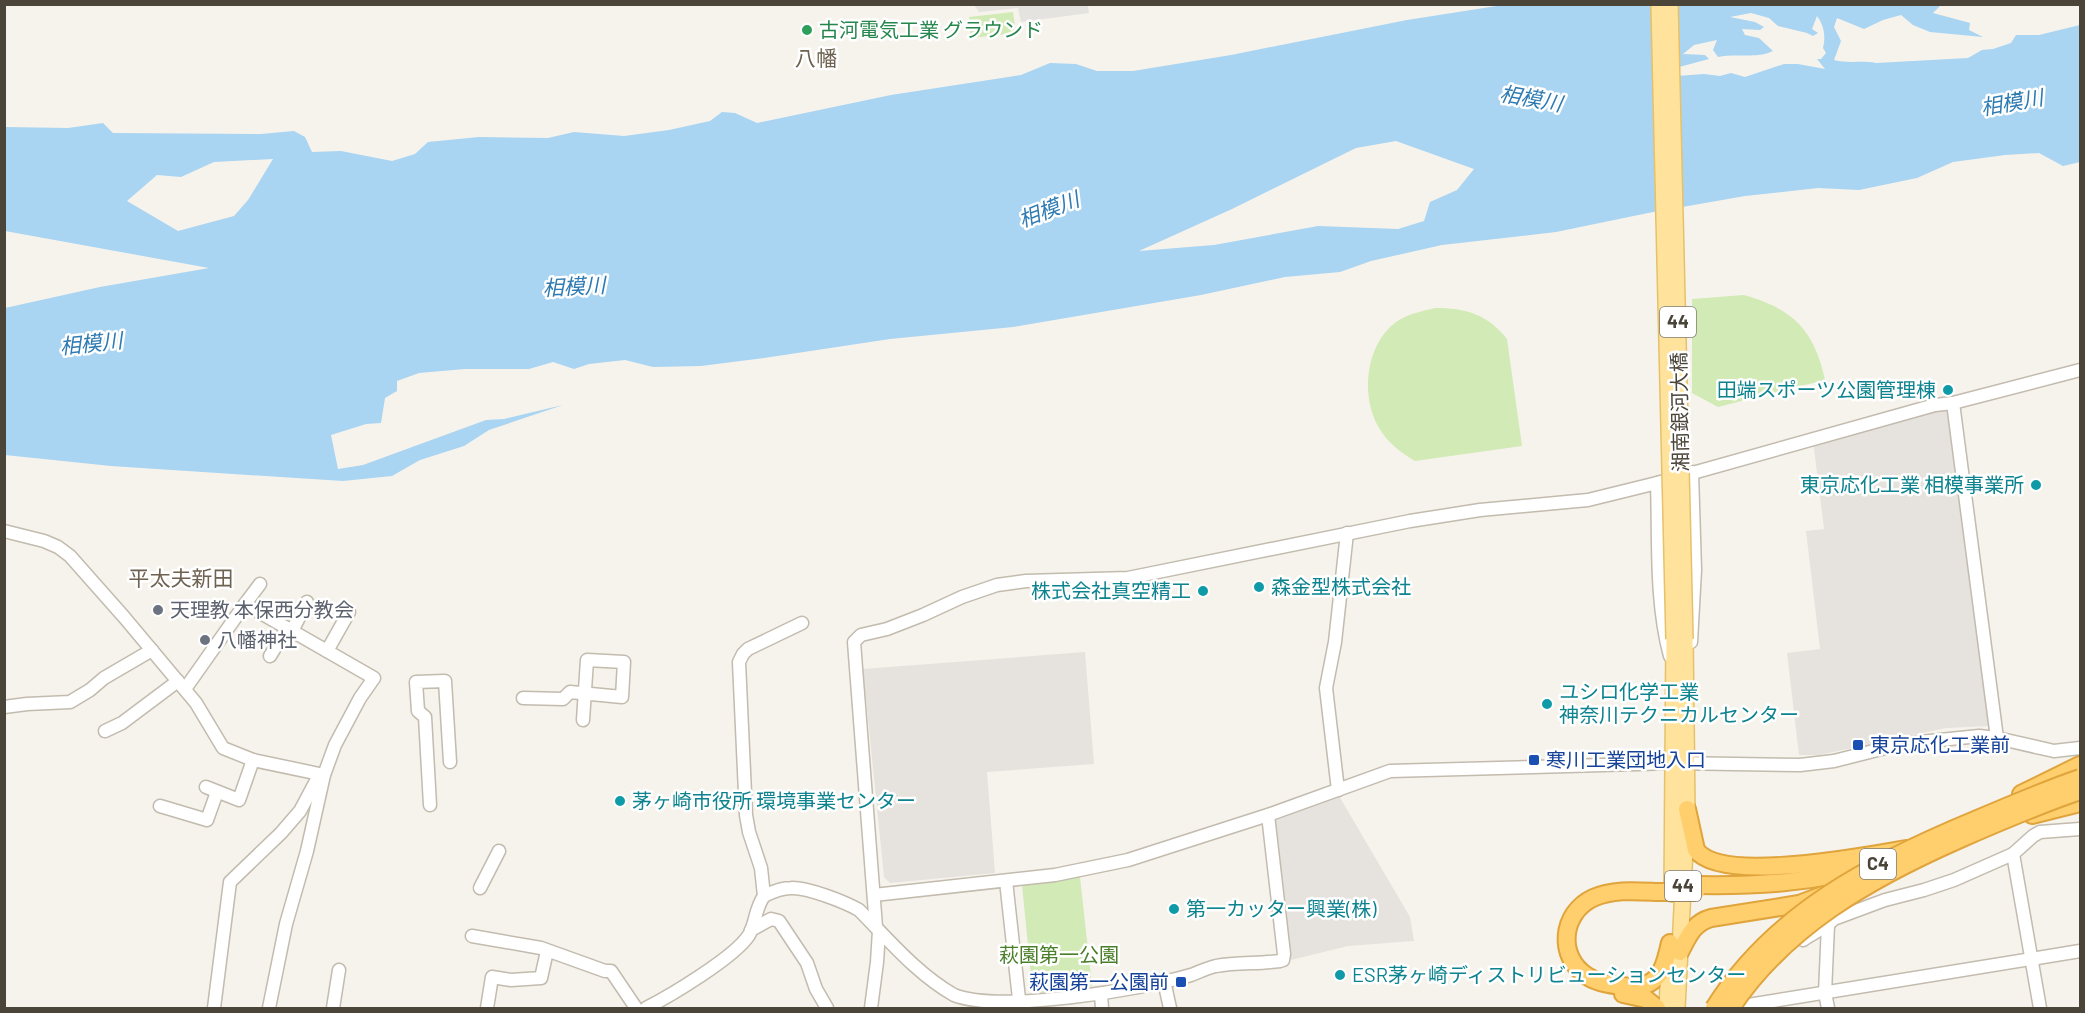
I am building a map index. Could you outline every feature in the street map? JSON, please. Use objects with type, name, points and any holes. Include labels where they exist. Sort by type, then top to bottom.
[{"type":"highway","points":[[1696,889],[1794,882],[1884,861],[2080,765]]},
{"type":"highway","name":"C4","points":[[1714,1008],[1747,964],[1771,939],[1798,915],[1856,876],[1922,842],[2080,778]]},
{"type":"highway","name":"C4","points":[[1738,1008],[1747,987],[1780,951],[1816,918],[1836,904],[1920,857],[2016,815],[2080,791]]},
{"type":"highway","points":[[1658,888],[1609,893],[1592,898],[1573,915],[1568,927],[1567,947],[1574,963],[1588,977],[1614,985],[1637,987],[1649,983],[1660,974],[1675,948],[1700,921],[1799,904],[1959,839],[2037,813],[2080,803]]},
{"type":"highway","points":[[1687,809],[1696,850],[1710,861],[1726,865],[1799,865],[1908,849]]},
{"type":"highway","points":[[1657,1008],[1642,997],[1602,991],[1584,984],[1576,979],[1564,964],[1558,933],[1560,922],[1569,906],[1587,892],[1610,885],[1768,892],[1877,873]]},
{"type":"main road","name":"湘南銀河大橋","points":[[1659,4],[1679,639]]},
{"type":"main road","name":"湘南銀河大橋","points":[[1670,4],[1679,639]]},
{"type":"main road","name":"44","points":[[1677,1008],[1674,853],[1679,763],[1679,639]]},
{"type":"main road","name":"44","points":[[1667,1008],[1675,948],[1687,809],[1679,763]]},
{"type":"street","points":[[871,1008],[877,962],[877,929],[854,642],[856,638],[914,619],[962,597],[997,585],[1026,581],[1128,578],[1410,520],[1480,510],[1588,500],[1657,483],[1935,405],[1953,403],[2080,370]]},
{"type":"street","points":[[1953,403],[1997,738]]},
{"type":"street","points":[[1680,674],[1692,633],[1695,570],[1692,472]]},
{"type":"street","points":[[1657,483],[1661,590],[1666,639],[1680,674]]},
{"type":"street","points":[[4,531],[44,541],[70,556],[196,703],[223,748],[253,760],[324,775]]},
{"type":"street","points":[[1338,790],[1326,688],[1335,642],[1347,533]]},
{"type":"street","points":[[105,731],[122,723],[181,685],[260,584]]},
{"type":"street","points":[[270,656],[307,602]]},
{"type":"street","points":[[246,604],[374,678],[360,698],[335,745],[324,775],[286,924],[269,1008]]},
{"type":"street","points":[[327,651],[349,612]]},
{"type":"street","points":[[646,1008],[723,959],[742,943],[751,930],[757,909],[764,896],[761,868],[749,832],[744,804],[739,662],[748,650],[802,623]]},
{"type":"street","points":[[4,707],[70,702],[104,678],[152,650]]},
{"type":"street","points":[[430,805],[425,717],[418,711],[416,682],[446,681],[450,762]]},
{"type":"street","points":[[523,698],[563,699],[570,692],[585,694],[583,720]]},
{"type":"street","points":[[874,895],[1081,871],[1128,861],[1268,815],[1390,771],[1679,763],[1800,765],[1834,761],[1922,740],[1979,736],[2054,751],[2080,748]]},
{"type":"street","points":[[427,748],[449,747]]},
{"type":"street","points":[[160,806],[207,820],[211,789],[239,800],[253,760]]},
{"type":"street","points":[[214,1008],[230,882],[287,826],[306,803],[316,782],[324,775]]},
{"type":"street","points":[[764,896],[788,888],[801,889],[848,904],[859,910],[934,982],[956,996],[977,1003],[1020,1006],[1101,995],[1218,966],[1260,964],[1283,960],[1268,815]]},
{"type":"street","points":[[1738,1008],[1794,948],[1834,919],[1855,910],[1944,883],[2013,854],[2040,832],[2080,828]]},
{"type":"street","points":[[480,888],[499,851]]},
{"type":"street","points":[[2013,854],[2040,1008]]},
{"type":"street","points":[[1006,881],[1020,1006]]},
{"type":"street","points":[[751,930],[771,919],[779,921],[807,963],[816,988],[828,1008]]},
{"type":"street","points":[[1828,925],[1825,993],[1828,1008]]},
{"type":"street","points":[[472,936],[517,943],[611,971],[636,1008]]},
{"type":"street","points":[[487,1008],[492,977],[511,980],[540,978],[547,951]]},
{"type":"street","points":[[1738,1008],[2080,951]]},
{"type":"street","points":[[333,1008],[339,970]]},
{"type":"street","points":[[1164,981],[1170,1008]]},
{"type":"street","points":[[1101,995],[1102,1008]]},
{"type":"shaded area","points":[[974,5],[1088,5],[1089,13],[1021,22],[1018,8],[979,12]]},
{"type":"shaded area","points":[[1948,409],[1990,726],[1946,728],[1819,755],[1799,755],[1787,653],[1820,649],[1806,531],[1824,529],[1813,441],[1919,413]]},
{"type":"shaded area","points":[[1085,652],[1094,764],[987,772],[995,873],[890,883],[884,877],[863,669]]},
{"type":"shaded area","points":[[1339,796],[1410,917],[1414,941],[1348,946],[1291,960],[1273,822],[1275,819]]},
{"type":"green space","points":[[1013,12],[1016,33],[971,38],[969,17]]},
{"type":"green space","points":[[1744,295],[1776,307],[1799,324],[1815,348],[1825,380],[1718,407],[1692,393],[1692,299]]},
{"type":"green space","points":[[1435,308],[1457,309],[1475,314],[1492,324],[1507,339],[1522,446],[1415,461],[1392,445],[1381,431],[1374,418],[1368,389],[1372,359],[1377,345],[1385,332],[1396,322],[1410,315]]},
{"type":"green space","name":"萩園第一公園","points":[[1080,877],[1092,986],[1039,993],[1032,986],[1022,885]]},
{"type":"water","name":"相模川","points":[[1503,5],[1941,5],[1933,13],[1970,23],[1969,30],[1983,37],[1930,32],[1913,25],[1901,15],[1864,29],[1837,18],[1834,27],[1841,41],[1834,60],[1876,63],[1968,58],[1982,50],[2011,43],[2016,35],[2039,35],[2080,25],[2080,162],[2063,166],[2039,153],[1953,162],[1917,178],[1859,190],[1818,188],[1745,196],[1556,232],[1442,245],[1371,261],[1340,272],[1285,277],[1201,295],[1013,327],[890,339],[701,366],[653,367],[625,360],[589,364],[574,369],[553,362],[529,369],[465,369],[419,373],[397,381],[397,391],[385,398],[381,423],[366,424],[331,435],[338,469],[363,465],[486,420],[504,419],[563,405],[489,430],[464,446],[420,460],[392,476],[343,481],[111,466],[5,455],[5,308],[100,287],[209,268],[5,231],[5,127],[68,128],[103,123],[113,133],[261,134],[294,131],[305,137],[312,152],[341,151],[392,161],[415,154],[428,142],[479,137],[548,138],[574,132],[624,136],[669,130],[710,121],[722,112],[735,113],[757,123],[891,95],[1021,75],[1050,63],[1076,64],[1097,71],[1133,71],[1231,55],[1407,20]],"holes":[[[1751,13],[1769,18],[1778,26],[1813,36],[1818,33],[1812,29],[1817,16],[1823,27],[1823,48],[1826,53],[1821,59],[1817,59],[1825,69],[1784,64],[1745,77],[1731,73],[1720,76],[1704,74],[1663,77],[1668,70],[1709,59],[1705,55],[1683,54],[1694,45],[1717,40],[1713,50],[1718,57],[1760,55],[1773,51],[1759,38],[1745,35],[1742,29],[1760,30],[1764,27],[1755,22],[1730,17]],[[1396,141],[1474,169],[1457,190],[1430,202],[1424,221],[1398,229],[1318,226],[1214,245],[1139,251],[1232,209],[1356,148]],[[273,159],[248,200],[234,216],[178,231],[127,201],[157,175],[181,177],[214,162]]]},
{"type":"place","name":"古河電気工業 グラウンド","points":[[807,30]]},
{"type":"place","name":"田端スポーツ公園管理棟","points":[[1948,390]]},
{"type":"place","name":"東京応化工業 相模事業所","points":[[2036,485]]},
{"type":"place","name":"森金型株式会社","points":[[1259,587]]},
{"type":"place","name":"株式会社真空精工","points":[[1203,591]]},
{"type":"place","name":"天理教 本保西分教会","points":[[158,610]]},
{"type":"place","name":"八幡神社","points":[[205,640]]},
{"type":"place","name":"ユシロ化学工業 神奈川テクニカルセンター","points":[[1547,704]]},
{"type":"place","name":"東京応化工業前","points":[[1858,745]]},
{"type":"place","name":"寒川工業団地入口","points":[[1534,760]]},
{"type":"place","name":"茅ヶ崎市役所 環境事業センター","points":[[620,801]]},
{"type":"place","name":"第一カッター興業(株)","points":[[1174,909]]},
{"type":"place","name":"ESR茅ヶ崎ディストリビューションセンター","points":[[1340,975]]},
{"type":"place","name":"萩園第一公園前","points":[[1181,982]]},
{"type":"district","name":"八幡","points":[[816,59]]},
{"type":"district","name":"平太夫新田","points":[[181,579]]}]
